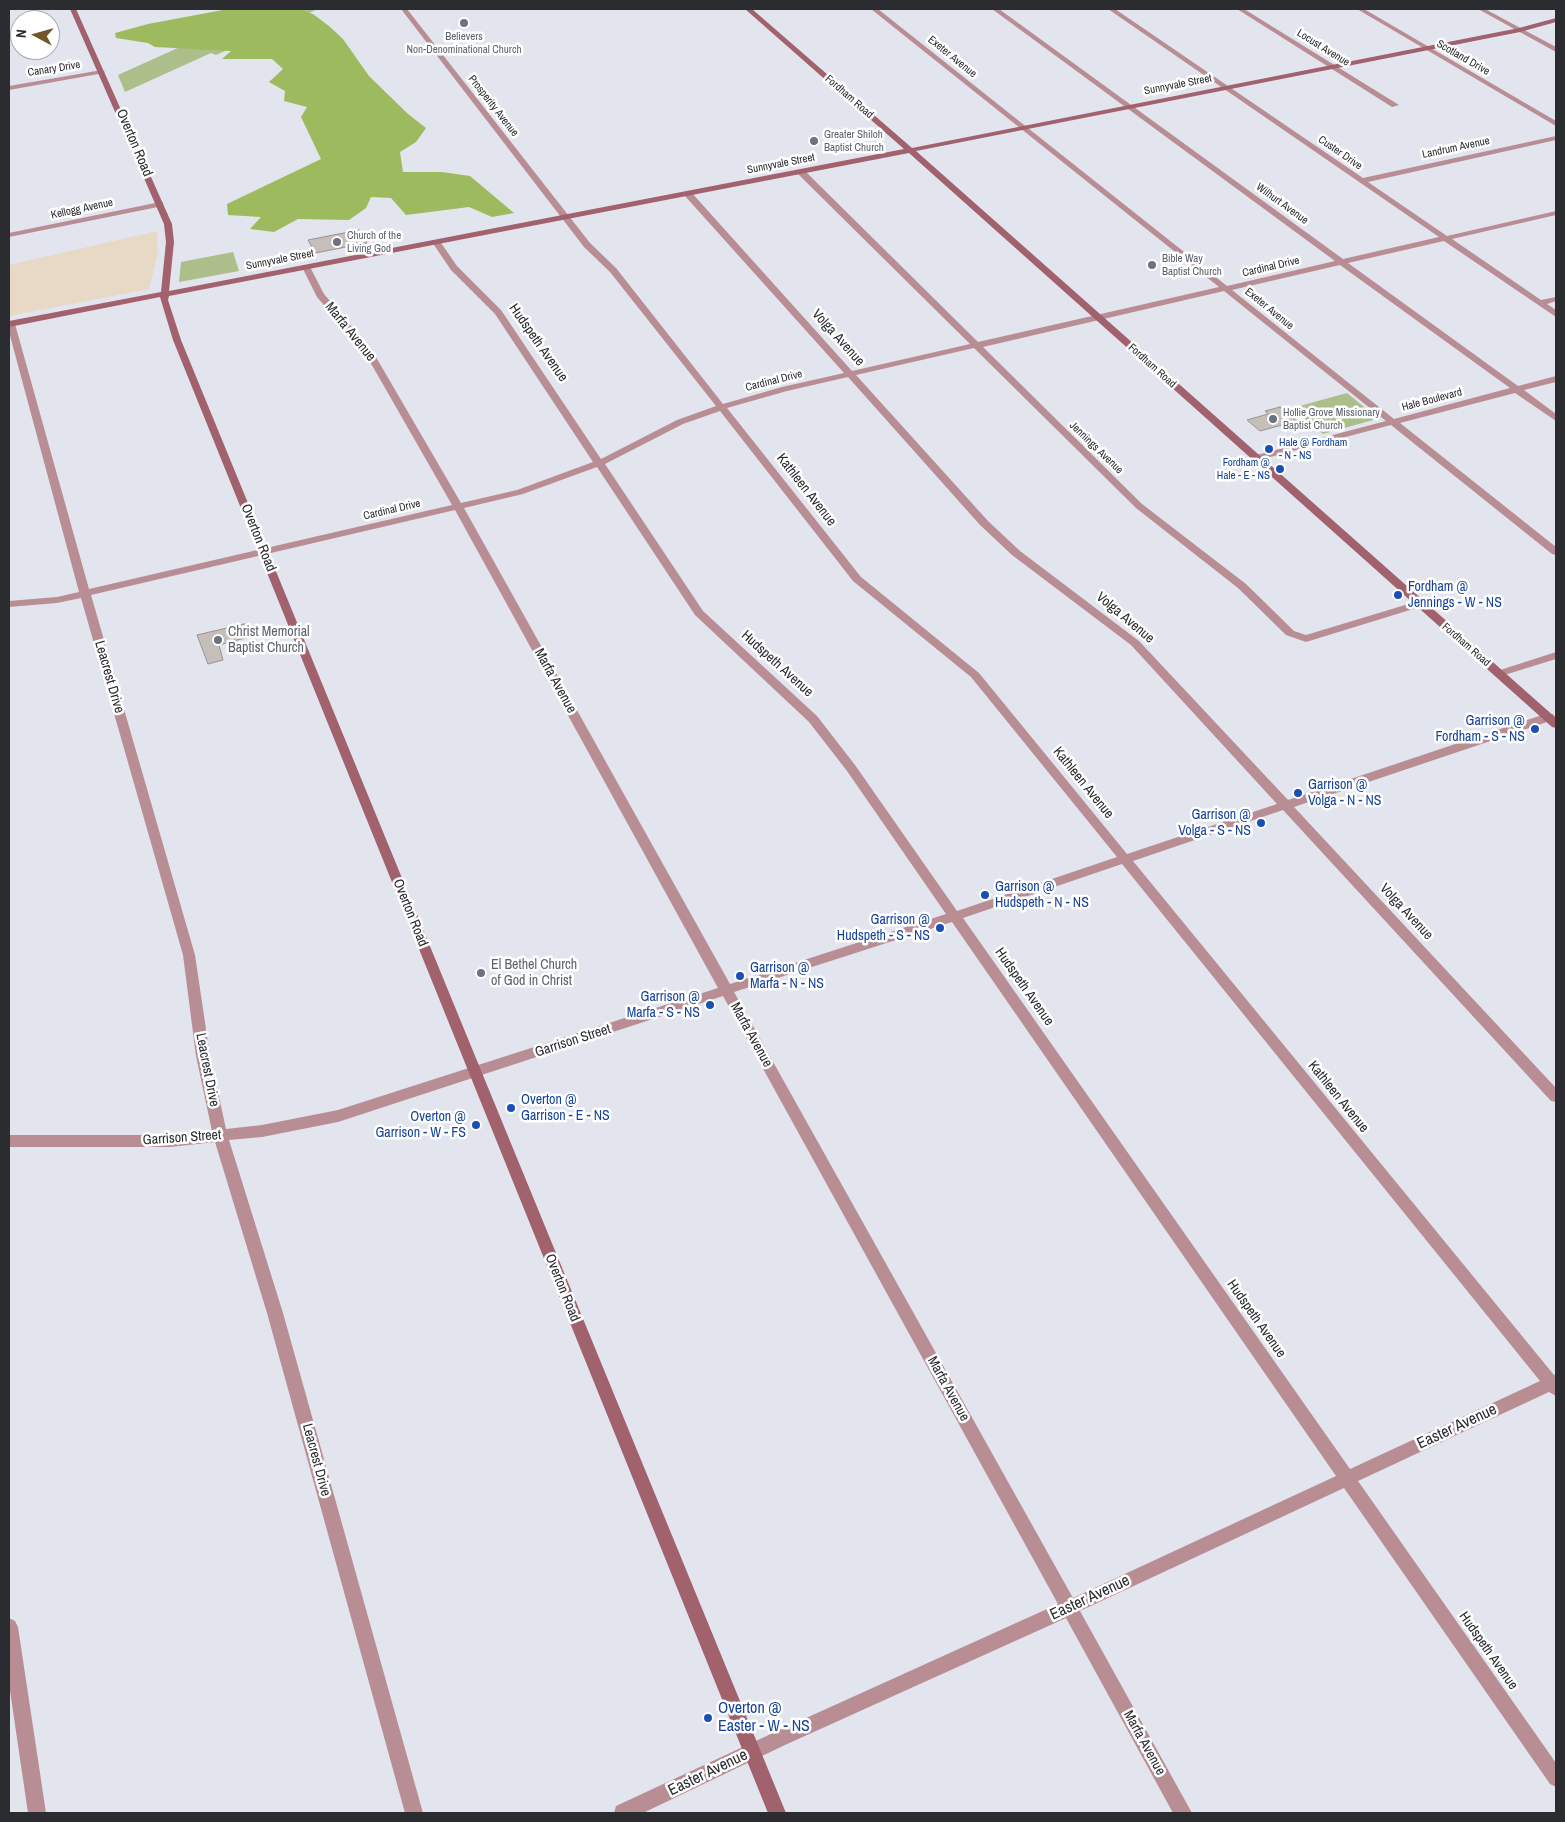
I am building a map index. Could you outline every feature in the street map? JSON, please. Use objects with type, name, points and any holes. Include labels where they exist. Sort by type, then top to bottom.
[{"type":"street","name":"Overton Road","points":[[73,9],[160,204],[170,235],[165,293],[168,315],[174,333],[776,1813]]},
{"type":"street","name":"Prosperity Avenue","points":[[404,9],[566,217]]},
{"type":"street","name":"Fordham Road","points":[[748,9],[910,150],[1552,721]]},
{"type":"street","name":"Exeter Avenue","points":[[874,9],[1556,552]]},
{"type":"street","name":"Wilhurt Avenue","points":[[995,9],[1556,418]]},
{"type":"street","name":"Custer Drive","points":[[1112,9],[1556,314]]},
{"type":"street","name":"Locust Avenue","points":[[1240,9],[1395,105]]},
{"type":"street","name":"Scotland Drive","points":[[1360,9],[1556,124]]},
{"type":"street","points":[[1481,9],[1556,50]]},
{"type":"street","name":"Sunnyvale Street","points":[[10,324],[801,172],[1127,106],[1520,30],[1556,20]]},
{"type":"street","name":"Canary Drive","points":[[9,88],[102,72]]},
{"type":"street","name":"Landrum Avenue","points":[[1360,180],[1556,138]]},
{"type":"street","name":"Jennings Avenue","points":[[801,172],[1139,506],[1242,586],[1290,633],[1306,639],[1419,604]]},
{"type":"street","name":"Volga Avenue","points":[[688,194],[999,539],[1135,643],[1556,1096]]},
{"type":"street","name":"Kellogg Avenue","points":[[9,236],[160,204]]},
{"type":"street","name":"Cardinal Drive","points":[[9,604],[58,600],[532,488],[600,463],[660,431],[720,407],[785,389],[1556,213]]},
{"type":"street","name":"Kathleen Avenue","points":[[566,217],[587,244],[613,270],[857,579],[975,675],[1555,1384]]},
{"type":"street","name":"Hudspeth Avenue","points":[[436,242],[454,268],[498,312],[699,612],[710,625],[813,719],[851,768],[1556,1778]]},
{"type":"street","name":"Marfa Avenue","points":[[306,267],[320,295],[369,352],[458,507],[1183,1813]]},
{"type":"street","points":[[1540,303],[1556,299]]},
{"type":"street","name":"Leacrest Drive","points":[[10,324],[189,955],[203,1056],[220,1135],[275,1313],[414,1813]]},
{"type":"street","name":"Hale Boulevard","points":[[1256,458],[1556,379]]},
{"type":"street","points":[[1498,674],[1556,655]]},
{"type":"street","name":"Garrison Street","points":[[9,1141],[170,1140],[262,1131],[338,1116],[1552,721]]},
{"type":"street","name":"Easter Avenue","points":[[623,1813],[718,1770],[751,1752],[1069,1608],[1346,1478],[1555,1384]]},
{"type":"street","points":[[9,1627],[37,1813]]},
{"type":"shaded area","points":[[157,231],[158,253],[149,289],[9,316],[9,265]]},
{"type":"green space","points":[[228,9],[297,9],[313,14],[343,39],[369,76],[408,114],[426,128],[416,142],[400,152],[403,172],[442,172],[470,176],[514,213],[492,217],[469,207],[406,215],[391,198],[371,197],[366,208],[349,220],[298,219],[274,232],[250,229],[261,217],[228,215],[227,204],[321,159],[301,117],[307,107],[284,101],[285,91],[269,82],[283,69],[272,59],[222,59],[231,51],[155,47],[148,43],[116,38],[115,33],[148,24]]},
{"type":"green space","points":[[264,9],[318,9],[216,55],[211,53],[125,92],[118,75]]},
{"type":"green space","points":[[233,252],[239,271],[179,282],[181,262]]},
{"type":"green space","points":[[1347,393],[1374,415],[1373,420],[1323,434],[1292,408]]},
{"type":"building","name":"Church of the Living God","points":[[359,230],[367,243],[315,253],[308,240]]},
{"type":"building","name":"Hollie Grove Missionary Baptist Church","points":[[1280,407],[1297,421],[1260,431],[1247,420],[1268,414],[1265,411]]},
{"type":"building","name":"Christ Memorial Baptist Church","points":[[248,623],[253,636],[219,645],[223,660],[208,664],[197,635]]},
{"type":"place","name":"Believers Non-Denominational Church","points":[[464,23]]},
{"type":"place","name":"Greater Shiloh Baptist Church","points":[[814,141]]},
{"type":"place","name":"Church of the Living God","points":[[337,242]]},
{"type":"place","name":"Bible Way Baptist Church","points":[[1152,265]]},
{"type":"place","name":"Hollie Grove Missionary Baptist Church","points":[[1273,419]]},
{"type":"place","name":"Hale @ Fordham - N - NS","points":[[1269,449]]},
{"type":"place","name":"Fordham @ Hale - E - NS","points":[[1280,469]]},
{"type":"place","name":"Fordham @ Jennings - W - NS","points":[[1398,595]]},
{"type":"place","name":"Christ Memorial Baptist Church","points":[[218,640]]},
{"type":"place","name":"Garrison @ Fordham - S - NS","points":[[1535,729]]},
{"type":"place","name":"Garrison @ Volga - N - NS","points":[[1298,793]]},
{"type":"place","name":"Garrison @ Volga - S - NS","points":[[1261,823]]},
{"type":"place","name":"Garrison @ Hudspeth - N - NS","points":[[985,895]]},
{"type":"place","name":"Garrison @ Hudspeth - S - NS","points":[[940,928]]},
{"type":"place","name":"El Bethel Church of God in Christ","points":[[481,973]]},
{"type":"place","name":"Garrison @ Marfa - N - NS","points":[[740,976]]},
{"type":"place","name":"Garrison @ Marfa - S - NS","points":[[710,1005]]},
{"type":"place","name":"Overton @ Garrison - E - NS","points":[[511,1108]]},
{"type":"place","name":"Overton @ Garrison - W - FS","points":[[476,1125]]},
{"type":"place","name":"Overton @ Easter - W - NS","points":[[708,1718]]}]
